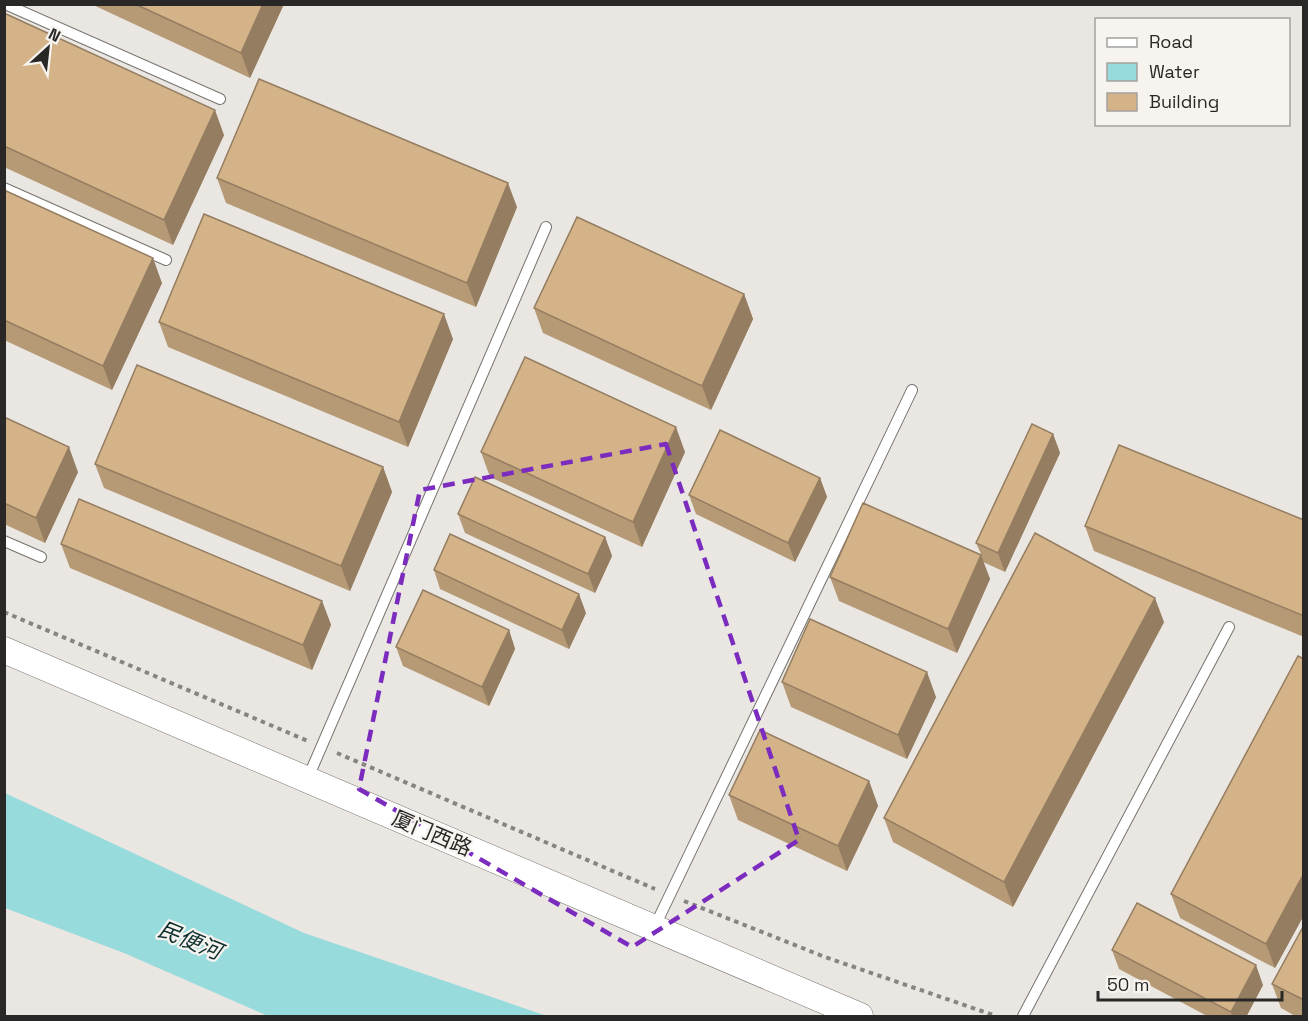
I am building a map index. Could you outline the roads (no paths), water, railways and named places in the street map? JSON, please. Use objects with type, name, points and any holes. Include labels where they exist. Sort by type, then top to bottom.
[{"type":"street","name":"厦门西路","points":[[4,650],[860,1017]]},
{"type":"lane","points":[[5,4],[220,99]]},
{"type":"lane","points":[[4,188],[166,260]]},
{"type":"lane","points":[[307,780],[546,227]]},
{"type":"lane","points":[[654,928],[912,390]]},
{"type":"lane","points":[[4,541],[40,557]]},
{"type":"lane","points":[[1023,1017],[1229,627]]},
{"type":"water","name":"民便河","points":[[5,793],[304,933],[547,1016],[268,1016],[124,953],[5,908]]}]
